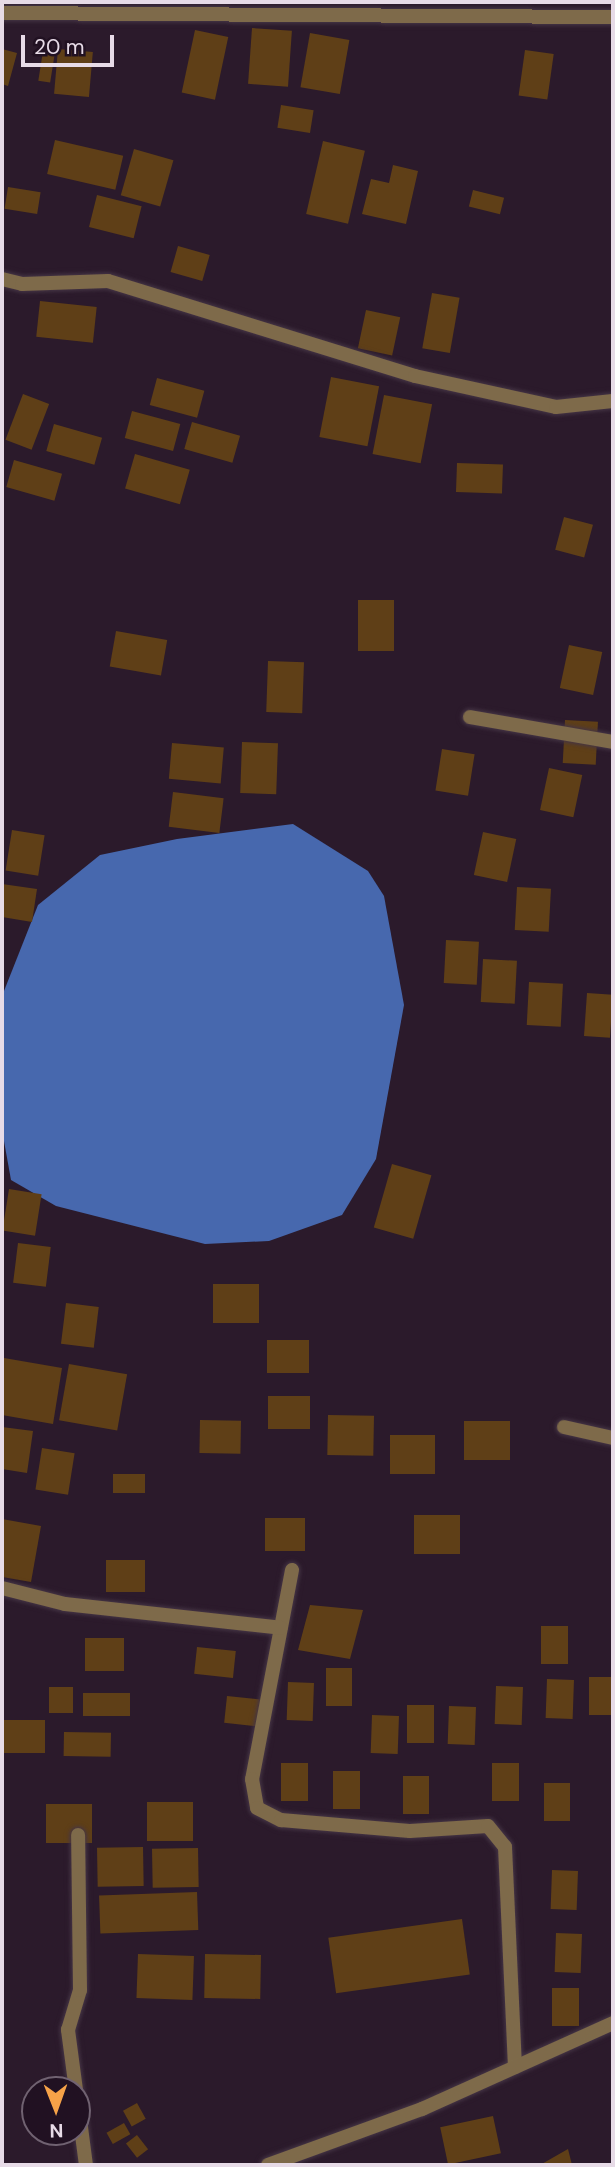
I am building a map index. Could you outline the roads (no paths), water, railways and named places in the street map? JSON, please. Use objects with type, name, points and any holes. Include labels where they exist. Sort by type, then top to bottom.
[{"type":"street","points":[[2,13],[613,17]]},
{"type":"street","points":[[2,279],[22,284],[108,281],[415,376],[556,407],[613,401]]},
{"type":"street","points":[[470,717],[613,742]]},
{"type":"street","points":[[564,1427],[613,1438]]},
{"type":"street","points":[[292,1570],[252,1779],[257,1808],[281,1820],[410,1831],[488,1826],[505,1847],[515,2067]]},
{"type":"street","points":[[2,1588],[65,1604],[281,1628]]},
{"type":"street","points":[[74,2076],[68,2030],[80,1990],[78,1835]]},
{"type":"street","points":[[268,2165],[422,2109],[613,2023]]},
{"type":"street","points":[[83,2146],[86,2165]]},
{"type":"water","points":[[293,824],[368,871],[384,896],[404,1005],[376,1159],[342,1215],[269,1241],[205,1244],[56,1206],[11,1180],[2,1130],[2,996],[38,905],[100,855],[177,839]]}]
